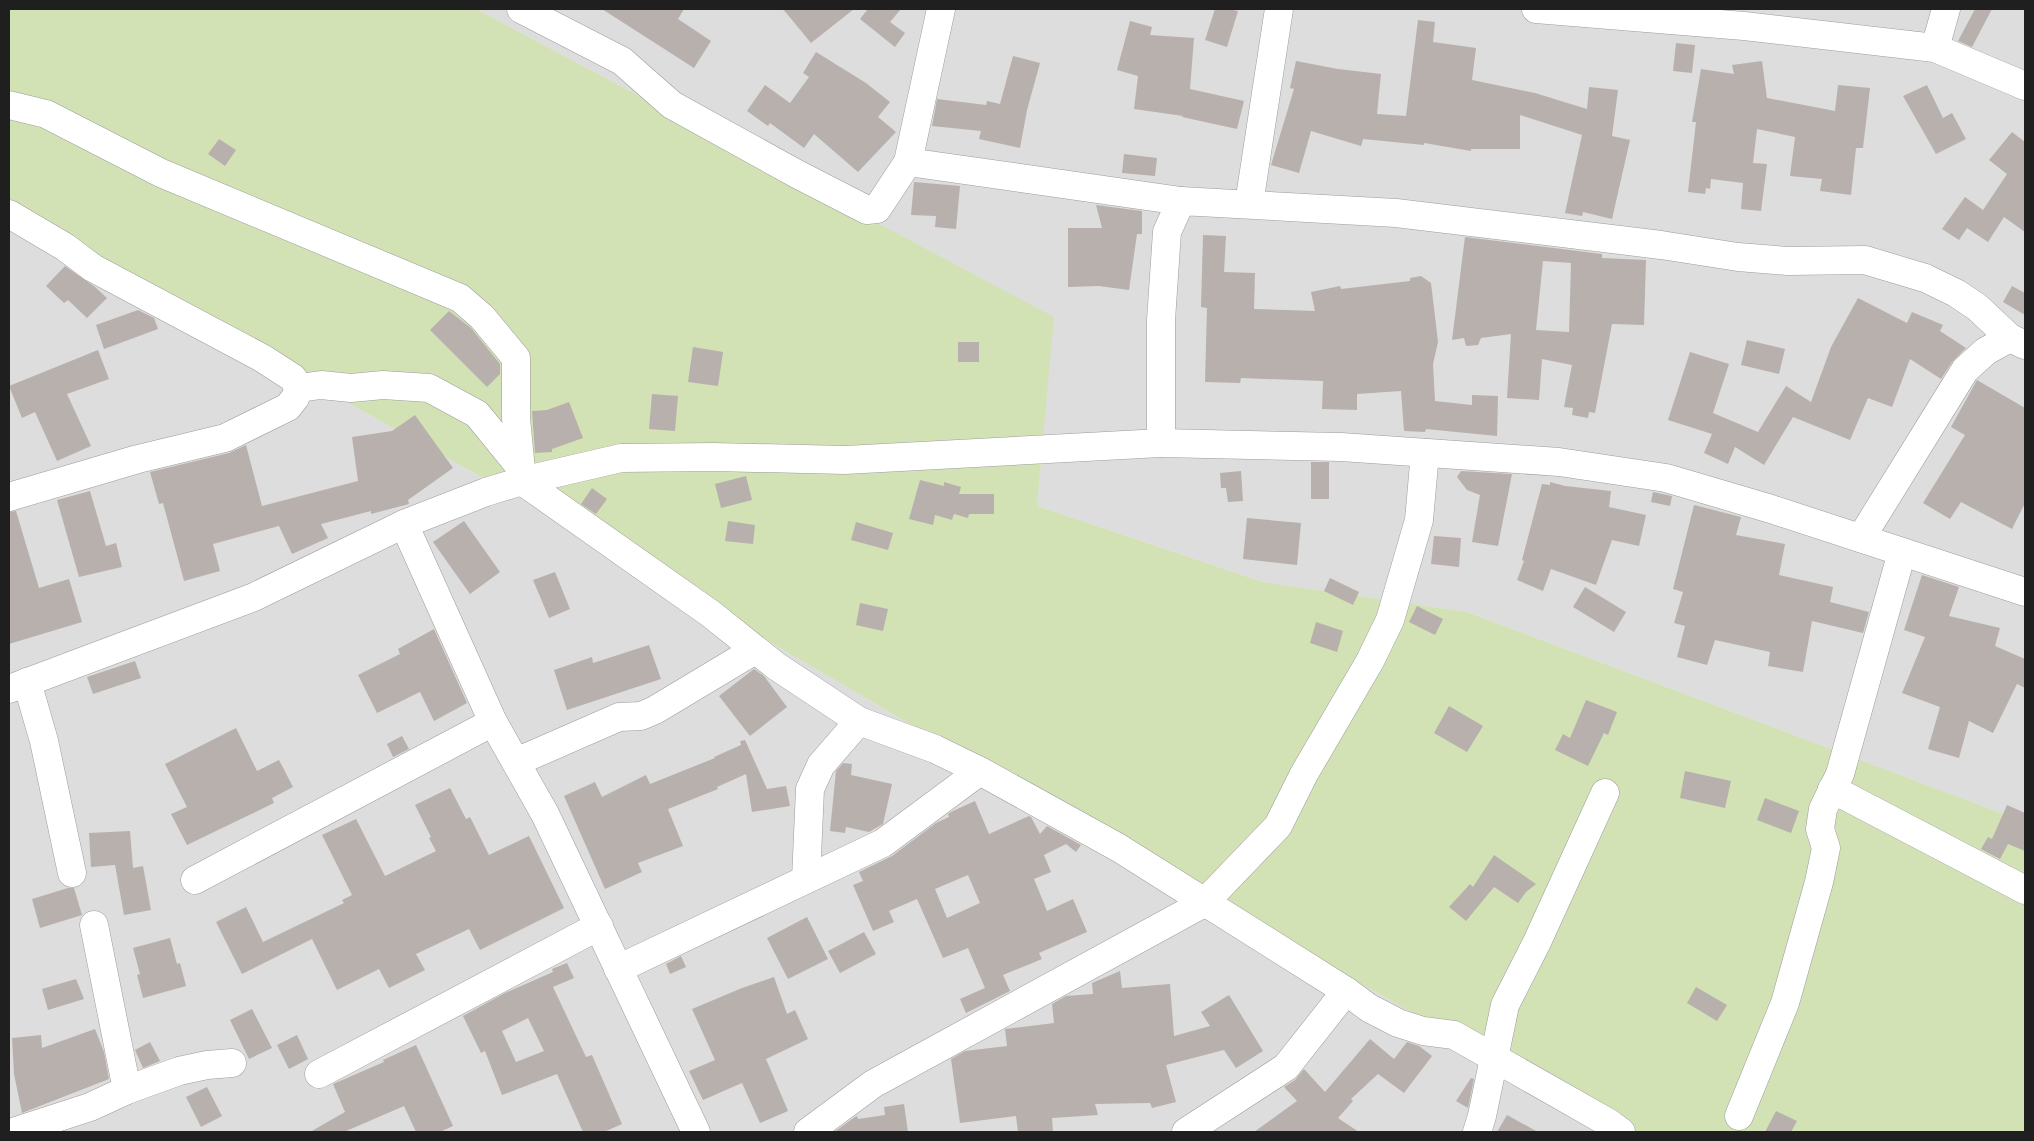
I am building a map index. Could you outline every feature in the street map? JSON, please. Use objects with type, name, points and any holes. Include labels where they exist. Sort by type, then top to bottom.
[{"type":"street","points":[[521,9],[622,61],[672,105],[867,210],[877,209],[908,162],[941,9]]},
{"type":"street","points":[[1249,204],[1279,9]]},
{"type":"street","points":[[1536,9],[1745,17],[1935,48],[2025,86]]},
{"type":"street","points":[[1935,48],[1946,9]]},
{"type":"street","points":[[9,105],[46,114],[161,173],[460,298],[482,317],[516,358],[516,418],[522,474]]},
{"type":"street","points":[[908,162],[1181,201],[1396,213],[1661,245],[1738,258],[1865,260],[1925,278],[1956,293],[1978,307],[2018,342]]},
{"type":"street","points":[[1161,443],[1161,320],[1167,232],[1181,201]]},
{"type":"street","points":[[9,214],[65,247],[93,268],[262,358],[293,378],[299,388]]},
{"type":"street","points":[[1861,538],[1965,370],[1986,351],[2018,342]]},
{"type":"street","points":[[299,388],[321,385],[351,388],[383,385],[429,388],[477,414],[522,474],[711,614],[755,650],[804,686],[859,721],[935,749],[980,771],[1119,848],[1346,991],[1369,1008],[1398,1023],[1423,1031],[1454,1035],[1493,1059],[1609,1123],[1621,1132]]},
{"type":"street","points":[[9,497],[138,459],[225,438],[288,407],[295,398],[299,388]]},
{"type":"street","points":[[72,873],[44,741],[18,685],[254,597],[404,524],[486,492],[522,474],[621,458],[714,457],[844,460],[1161,443],[1341,447],[1559,462],[1666,478],[1861,538],[2025,592]]},
{"type":"street","points":[[808,1132],[873,1084],[1204,903],[1278,826],[1304,774],[1370,661],[1390,620],[1419,520],[1425,453]]},
{"type":"street","points":[[404,524],[493,722],[545,814],[696,1132]]},
{"type":"street","points":[[1739,1116],[1785,1003],[1819,882],[1826,848],[1820,829],[1824,809],[1840,774],[1902,552]]},
{"type":"street","points":[[516,762],[619,717],[641,716],[655,710],[755,650]]},
{"type":"street","points":[[806,879],[810,789],[821,765],[859,721]]},
{"type":"street","points":[[195,880],[493,722]]},
{"type":"street","points":[[618,969],[883,843],[980,771]]},
{"type":"street","points":[[1832,790],[2025,890]]},
{"type":"street","points":[[1477,1132],[1505,1005],[1537,942],[1605,793]]},
{"type":"street","points":[[94,925],[127,1090]]},
{"type":"street","points":[[319,1074],[599,926]]},
{"type":"street","points":[[1186,1132],[1286,1067],[1346,991]]},
{"type":"street","points":[[13,1132],[90,1107],[127,1090],[179,1071],[206,1065],[232,1063]]},
{"type":"shaded area","points":[[476,9],[2025,9],[2025,822],[1467,612],[1263,582],[1037,506],[1053,317]]},
{"type":"shaded area","points":[[9,210],[260,354],[590,537],[1013,784],[1620,1132],[9,1132]]},
{"type":"green space","points":[[9,9],[476,9],[1054,317],[1037,506],[1263,582],[1467,612],[2025,822],[2025,1132],[1620,1132],[1013,784],[590,537],[260,354],[9,210]]},
{"type":"building","points":[[602,9],[684,9],[678,19],[711,41],[694,68]]},
{"type":"building","points":[[783,9],[854,9],[811,43]]},
{"type":"building","points":[[868,9],[901,9],[890,22],[905,33],[895,47],[860,19]]},
{"type":"building","points":[[1215,9],[1238,11],[1227,47],[1205,40]]},
{"type":"building","points":[[1975,9],[1992,9],[1972,47],[1958,41]]},
{"type":"building","points":[[1418,20],[1435,22],[1433,42],[1476,48],[1472,80],[1535,93],[1587,109],[1589,87],[1618,90],[1612,136],[1630,140],[1612,219],[1583,212],[1582,216],[1565,213],[1582,135],[1520,115],[1520,149],[1471,149],[1471,151],[1424,143],[1424,145],[1363,139],[1361,146],[1311,131],[1299,173],[1271,165],[1294,89],[1290,88],[1296,61],[1338,69],[1381,74],[1377,114],[1406,116]]},
{"type":"building","points":[[1130,21],[1152,27],[1150,35],[1194,38],[1190,89],[1244,101],[1237,129],[1183,116],[1134,109],[1138,76],[1117,70]]},
{"type":"building","points":[[1676,43],[1695,45],[1692,73],[1673,71]]},
{"type":"building","points":[[816,52],[866,83],[890,102],[878,117],[896,132],[858,172],[814,134],[804,148],[770,123],[768,126],[747,111],[765,85],[790,103],[809,77],[803,73]]},
{"type":"building","points":[[1013,56],[1040,63],[1027,110],[1020,148],[979,139],[981,131],[932,126],[937,99],[986,105],[987,101],[1000,104]]},
{"type":"building","points":[[1762,61],[1767,98],[1835,111],[1838,85],[1870,88],[1863,148],[1856,148],[1851,195],[1820,191],[1822,179],[1790,176],[1795,137],[1757,129],[1753,163],[1767,164],[1761,211],[1741,209],[1743,183],[1711,179],[1710,189],[1706,188],[1705,194],[1688,192],[1696,122],[1692,122],[1701,69],[1734,74],[1732,65]]},
{"type":"building","points":[[1927,85],[1943,118],[1952,113],[1966,139],[1936,154],[1903,96]]},
{"type":"building","points":[[2012,132],[2025,142],[2025,232],[2004,217],[1988,242],[1967,228],[1959,240],[1942,229],[1965,197],[1983,210],[2007,174],[1989,160]]},
{"type":"building","points":[[219,139],[236,150],[225,166],[208,154]]},
{"type":"building","points":[[1124,154],[1157,158],[1155,176],[1122,173]]},
{"type":"building","points":[[914,182],[960,186],[956,229],[935,227],[936,216],[911,215]]},
{"type":"building","points":[[1096,205],[1142,211],[1142,234],[1137,234],[1129,290],[1099,286],[1068,287],[1068,228],[1102,228]]},
{"type":"building","points":[[1203,235],[1226,236],[1224,272],[1255,273],[1254,309],[1315,311],[1311,292],[1340,286],[1341,289],[1410,281],[1410,278],[1421,276],[1431,283],[1438,342],[1433,364],[1435,401],[1472,405],[1472,395],[1498,396],[1497,436],[1426,429],[1425,432],[1404,431],[1401,391],[1357,394],[1357,410],[1322,409],[1323,381],[1241,378],[1240,383],[1205,382],[1207,308],[1201,307]]},
{"type":"building","points":[[1465,237],[1602,254],[1602,258],[1646,260],[1644,325],[1612,324],[1595,413],[1589,412],[1588,418],[1572,415],[1573,408],[1564,407],[1572,365],[1542,359],[1539,400],[1507,398],[1511,334],[1481,338],[1478,345],[1466,346],[1464,338],[1452,340]],"holes":[[[1543,261],[1571,263],[1569,332],[1536,330]]]},
{"type":"building","points":[[65,266],[107,298],[87,318],[68,300],[64,303],[46,286]]},
{"type":"building","points":[[2012,286],[2025,293],[2025,315],[2003,302]]},
{"type":"building","points":[[1858,298],[1907,323],[1912,312],[1943,325],[1940,331],[1966,348],[1952,362],[1941,379],[1910,359],[1892,407],[1868,398],[1850,440],[1793,417],[1764,465],[1735,447],[1728,464],[1704,453],[1712,434],[1668,420],[1690,352],[1729,364],[1713,413],[1758,432],[1786,386],[1811,402],[1831,347]]},
{"type":"building","points":[[138,310],[154,318],[158,329],[104,349],[96,325]]},
{"type":"building","points":[[449,311],[471,328],[500,364],[500,374],[487,387],[430,330]]},
{"type":"building","points":[[1747,340],[1785,349],[1779,374],[1741,365]]},
{"type":"building","points":[[958,342],[979,342],[979,362],[958,362]]},
{"type":"building","points":[[693,347],[723,352],[718,386],[688,382]]},
{"type":"building","points":[[98,350],[109,379],[67,394],[91,446],[57,461],[35,412],[22,418],[9,386]]},
{"type":"building","points":[[1977,380],[2025,408],[2025,503],[2012,529],[1961,502],[1950,519],[1923,503],[1965,435],[1951,427]]},
{"type":"building","points":[[652,394],[678,396],[675,431],[649,429]]},
{"type":"building","points":[[569,402],[583,438],[552,449],[552,452],[535,453],[532,411],[547,410]]},
{"type":"building","points":[[415,415],[453,468],[408,500],[409,504],[371,514],[371,511],[321,524],[328,538],[292,554],[279,526],[213,544],[220,571],[184,581],[163,503],[159,504],[150,472],[229,453],[246,445],[262,506],[358,481],[352,437],[392,431]]},
{"type":"building","points":[[1311,462],[1329,462],[1329,499],[1311,499]]},
{"type":"building","points":[[1241,471],[1243,501],[1228,502],[1226,488],[1221,488],[1220,473]]},
{"type":"building","points":[[1461,471],[1512,474],[1498,546],[1472,542],[1480,495],[1467,490],[1457,477]]},
{"type":"building","points":[[746,476],[752,500],[721,508],[715,484]]},
{"type":"building","points":[[920,480],[944,486],[944,482],[961,487],[959,494],[994,494],[994,514],[969,514],[968,518],[954,514],[952,520],[935,515],[933,525],[909,519]]},
{"type":"building","points":[[1550,482],[1565,486],[1611,491],[1609,507],[1646,515],[1639,546],[1612,540],[1596,585],[1551,569],[1543,591],[1517,580],[1524,561],[1522,560],[1542,484],[1550,485]]},
{"type":"building","points":[[592,488],[607,499],[596,514],[581,504]]},
{"type":"building","points":[[90,491],[106,546],[116,543],[122,567],[79,577],[57,500]]},
{"type":"building","points":[[1653,492],[1672,496],[1670,506],[1651,502]]},
{"type":"building","points":[[1694,505],[1741,517],[1736,535],[1785,544],[1779,575],[1833,587],[1830,602],[1869,612],[1863,633],[1812,621],[1803,672],[1768,666],[1770,652],[1715,640],[1707,665],[1677,657],[1685,626],[1674,623],[1683,592],[1673,589]]},
{"type":"building","points":[[16,511],[39,588],[69,579],[82,622],[9,644],[9,512]]},
{"type":"building","points":[[1247,518],[1301,523],[1297,565],[1243,559]]},
{"type":"building","points":[[464,521],[500,572],[470,594],[433,542]]},
{"type":"building","points":[[728,521],[755,525],[753,544],[725,541]]},
{"type":"building","points":[[856,522],[893,533],[888,550],[851,540]]},
{"type":"building","points":[[1434,536],[1461,538],[1459,567],[1431,564]]},
{"type":"building","points":[[555,572],[570,609],[549,618],[533,580]]},
{"type":"building","points":[[1922,575],[1959,587],[1949,616],[2000,628],[1995,646],[2025,659],[2025,688],[2017,684],[1993,733],[1969,721],[1959,758],[1928,749],[1940,707],[1902,693],[1925,637],[1904,630]]},
{"type":"building","points":[[1330,578],[1359,592],[1353,605],[1324,591]]},
{"type":"building","points":[[1585,587],[1626,612],[1614,632],[1573,607]]},
{"type":"building","points":[[860,603],[888,609],[883,631],[856,625]]},
{"type":"building","points":[[1417,606],[1443,619],[1435,635],[1409,622]]},
{"type":"building","points":[[1316,622],[1343,631],[1337,652],[1310,643]]},
{"type":"building","points":[[434,629],[467,703],[434,721],[420,692],[377,713],[358,675],[400,654],[398,649]]},
{"type":"building","points":[[649,645],[661,679],[567,710],[554,670],[592,657],[593,663]]},
{"type":"building","points":[[135,661],[141,678],[93,694],[87,677]]},
{"type":"building","points":[[754,669],[764,676],[787,707],[750,736],[719,696]]},
{"type":"building","points":[[1586,700],[1617,712],[1608,735],[1604,733],[1588,766],[1555,750],[1563,734],[1570,738]]},
{"type":"building","points":[[1449,706],[1483,726],[1467,752],[1434,733]]},
{"type":"building","points":[[236,728],[257,771],[279,760],[293,787],[272,798],[274,803],[187,845],[171,814],[187,807],[165,764]]},
{"type":"building","points":[[402,736],[409,749],[393,757],[387,744]]},
{"type":"building","points":[[745,740],[767,789],[786,786],[790,806],[752,812],[746,774],[717,787],[718,789],[668,809],[683,846],[638,863],[642,872],[605,889],[564,796],[595,782],[602,797],[646,775],[650,784],[715,758],[741,745],[740,741]]},
{"type":"building","points":[[843,763],[852,764],[851,775],[892,784],[883,824],[869,832],[846,827],[845,833],[830,831],[836,771]]},
{"type":"building","points":[[1685,771],[1731,781],[1725,808],[1680,798]]},
{"type":"building","points":[[450,788],[466,819],[470,817],[489,855],[529,836],[564,908],[480,950],[469,929],[416,954],[425,970],[389,988],[379,969],[337,990],[312,939],[242,974],[216,922],[246,907],[263,942],[344,903],[342,900],[352,895],[322,835],[356,819],[385,876],[436,851],[415,805]]},
{"type":"building","points":[[1765,798],[1799,811],[1791,833],[1757,820]]},
{"type":"building","points":[[975,801],[989,834],[1029,816],[1040,834],[1047,826],[1081,845],[1076,852],[1066,844],[1044,855],[1051,872],[1034,879],[1047,911],[1073,899],[1087,932],[1039,953],[1042,959],[1003,975],[1010,991],[966,1013],[960,999],[985,988],[968,948],[943,958],[917,899],[889,911],[894,922],[873,931],[853,885],[863,881],[859,872],[892,856],[936,823],[949,817],[948,814]],"holes":[[[968,875],[980,903],[947,918],[935,889]]]},
{"type":"building","points":[[2007,805],[2025,813],[2025,851],[2008,844],[2000,859],[1981,849],[1988,837],[1992,839]]},
{"type":"building","points":[[130,831],[133,868],[143,866],[151,910],[124,915],[115,865],[91,867],[89,833]]},
{"type":"building","points":[[1494,855],[1536,884],[1526,892],[1518,903],[1494,887],[1466,921],[1449,907],[1470,884],[1473,887]]},
{"type":"building","points":[[68,888],[74,888],[82,915],[40,928],[32,899]]},
{"type":"building","points":[[807,917],[828,959],[788,979],[767,938]]},
{"type":"building","points":[[864,932],[876,954],[840,973],[828,951]]},
{"type":"building","points":[[170,938],[177,964],[180,963],[186,986],[143,998],[137,975],[140,974],[133,948]]},
{"type":"building","points":[[681,956],[686,967],[670,974],[666,964]]},
{"type":"building","points":[[567,963],[574,978],[553,987],[586,1057],[592,1055],[622,1124],[604,1132],[583,1132],[557,1074],[502,1095],[485,1051],[481,1053],[463,1016],[505,993],[553,972],[552,969]],"holes":[[[528,1018],[544,1051],[516,1062],[502,1031]]]},
{"type":"building","points":[[1120,971],[1122,988],[1170,984],[1174,1036],[1210,1026],[1201,1012],[1229,995],[1263,1051],[1236,1068],[1224,1050],[1166,1065],[1176,1102],[1152,1108],[1150,1103],[1095,1104],[1098,1115],[1052,1118],[1053,1132],[1018,1132],[1016,1116],[960,1123],[951,1059],[965,1051],[1007,1046],[1005,1029],[1054,1023],[1052,1004],[1066,996],[1093,994],[1092,983]]},
{"type":"building","points":[[774,977],[787,1014],[795,1010],[808,1039],[766,1059],[788,1111],[760,1123],[742,1083],[703,1100],[689,1071],[715,1060],[692,1009]]},
{"type":"building","points":[[76,979],[84,999],[48,1010],[42,989]]},
{"type":"building","points":[[1696,987],[1727,1005],[1717,1021],[1687,1003]]},
{"type":"building","points":[[252,1009],[272,1048],[249,1059],[230,1020]]},
{"type":"building","points":[[95,1029],[104,1052],[109,1079],[22,1113],[14,1074],[12,1038],[41,1035],[42,1048]]},
{"type":"building","points":[[297,1035],[308,1059],[289,1069],[277,1045]]},
{"type":"building","points":[[1370,1039],[1394,1059],[1407,1042],[1419,1046],[1432,1056],[1404,1093],[1378,1074],[1351,1099],[1353,1101],[1338,1118],[1359,1132],[1254,1132],[1297,1101],[1284,1087],[1295,1080],[1304,1069],[1325,1092]]},
{"type":"building","points":[[150,1042],[160,1061],[143,1068],[135,1050]]},
{"type":"building","points":[[416,1045],[453,1126],[440,1132],[416,1132],[404,1106],[344,1132],[310,1132],[345,1112],[333,1084],[384,1062],[383,1060]]},
{"type":"building","points":[[1471,1078],[1474,1079],[1468,1108],[1456,1101]]},
{"type":"building","points":[[207,1087],[222,1116],[201,1127],[186,1097]]},
{"type":"building","points":[[904,1104],[908,1132],[834,1132],[857,1116],[858,1119],[885,1115],[884,1107]]},
{"type":"building","points":[[1776,1111],[1797,1121],[1791,1132],[1765,1132]]},
{"type":"building","points":[[1507,1115],[1538,1132],[1497,1132]]}]
